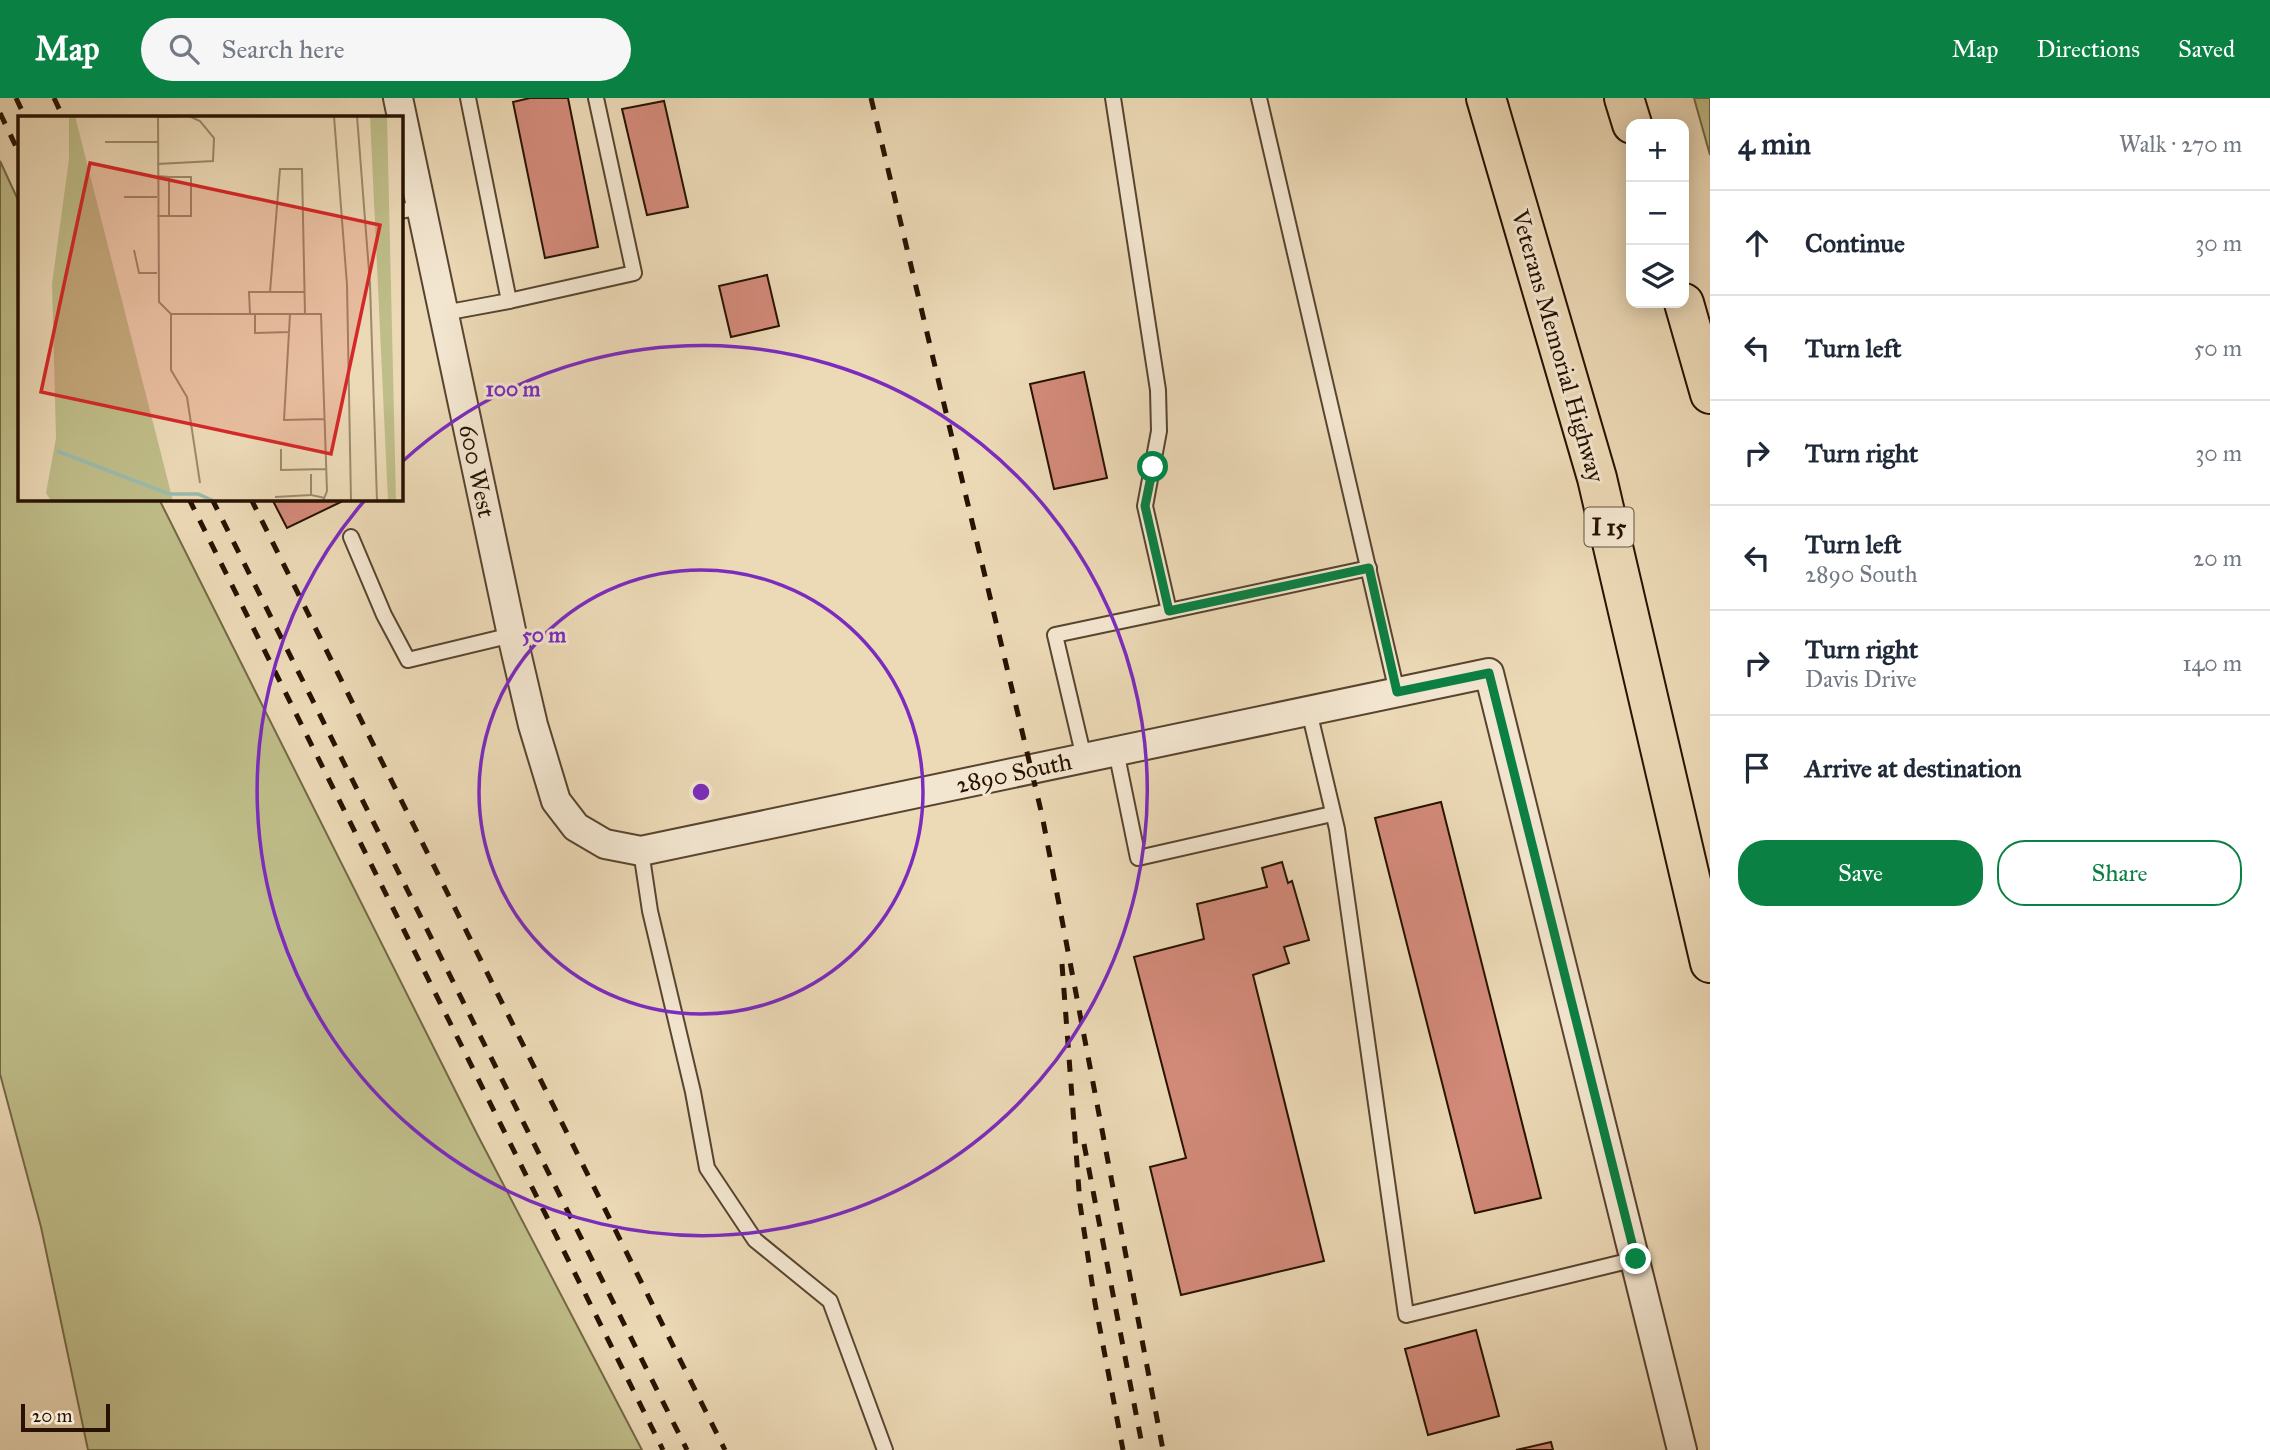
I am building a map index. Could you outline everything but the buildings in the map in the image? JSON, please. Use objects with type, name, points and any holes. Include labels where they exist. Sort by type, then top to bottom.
[{"type":"highway","name":"Veterans Memorial Highway","points":[[1486,98],[1597,478],[1710,963]]},
{"type":"highway","points":[[1624,98],[1630,119]]},
{"type":"highway","points":[[1685,308],[1710,394]]},
{"type":"street","name":"600 West","points":[[398,98],[400,116]]},
{"type":"street","name":"600 West","points":[[402,132],[411,209],[444,313],[512,635],[533,724],[556,800]]},
{"type":"street","name":"2890 South","points":[[556,800],[576,827],[605,844],[640,851],[1489,673],[1636,1259]]},
{"type":"street","points":[[1636,1259],[1682,1450]]},
{"type":"lane","points":[[468,98],[509,301]]},
{"type":"lane","points":[[444,313],[634,273],[596,98]]},
{"type":"lane","points":[[1113,98],[1158,390],[1159,431],[1145,506],[1169,611]]},
{"type":"lane","points":[[1259,98],[1397,692]]},
{"type":"lane","points":[[351,537],[384,615],[408,660],[512,635]]},
{"type":"lane","points":[[1084,758],[1055,635],[1369,568]]},
{"type":"lane","points":[[1309,711],[1336,829],[1406,1315],[1636,1259]]},
{"type":"lane","points":[[1115,751],[1138,858],[1332,814]]},
{"type":"lane","points":[[640,851],[650,911],[693,1092],[707,1168],[755,1240],[830,1301],[885,1450]]},
{"type":"shaded area","points":[[1694,98],[1710,98],[1710,155]]},
{"type":"shaded area","points":[[0,161],[18,200],[18,500],[160,500],[477,1134],[642,1450],[88,1450],[41,1227],[0,1074]]},
{"type":"railway","points":[[16,98],[25,116]]},
{"type":"railway","points":[[54,98],[63,116]]},
{"type":"railway","points":[[871,98],[1042,815],[1163,1450]]},
{"type":"railway","points":[[0,113],[18,151]]},
{"type":"railway","points":[[189,500],[663,1450]]},
{"type":"railway","points":[[212,500],[687,1450]]},
{"type":"railway","points":[[251,500],[725,1450]]},
{"type":"railway","points":[[1062,964],[1080,1204],[1095,1303],[1123,1450]]},
{"type":"railway","points":[[1084,1144],[1143,1450]]},
{"type":"route","points":[[1153,467],[1145,506],[1169,611],[1369,568],[1397,692],[1489,673],[1636,1259]]}]
